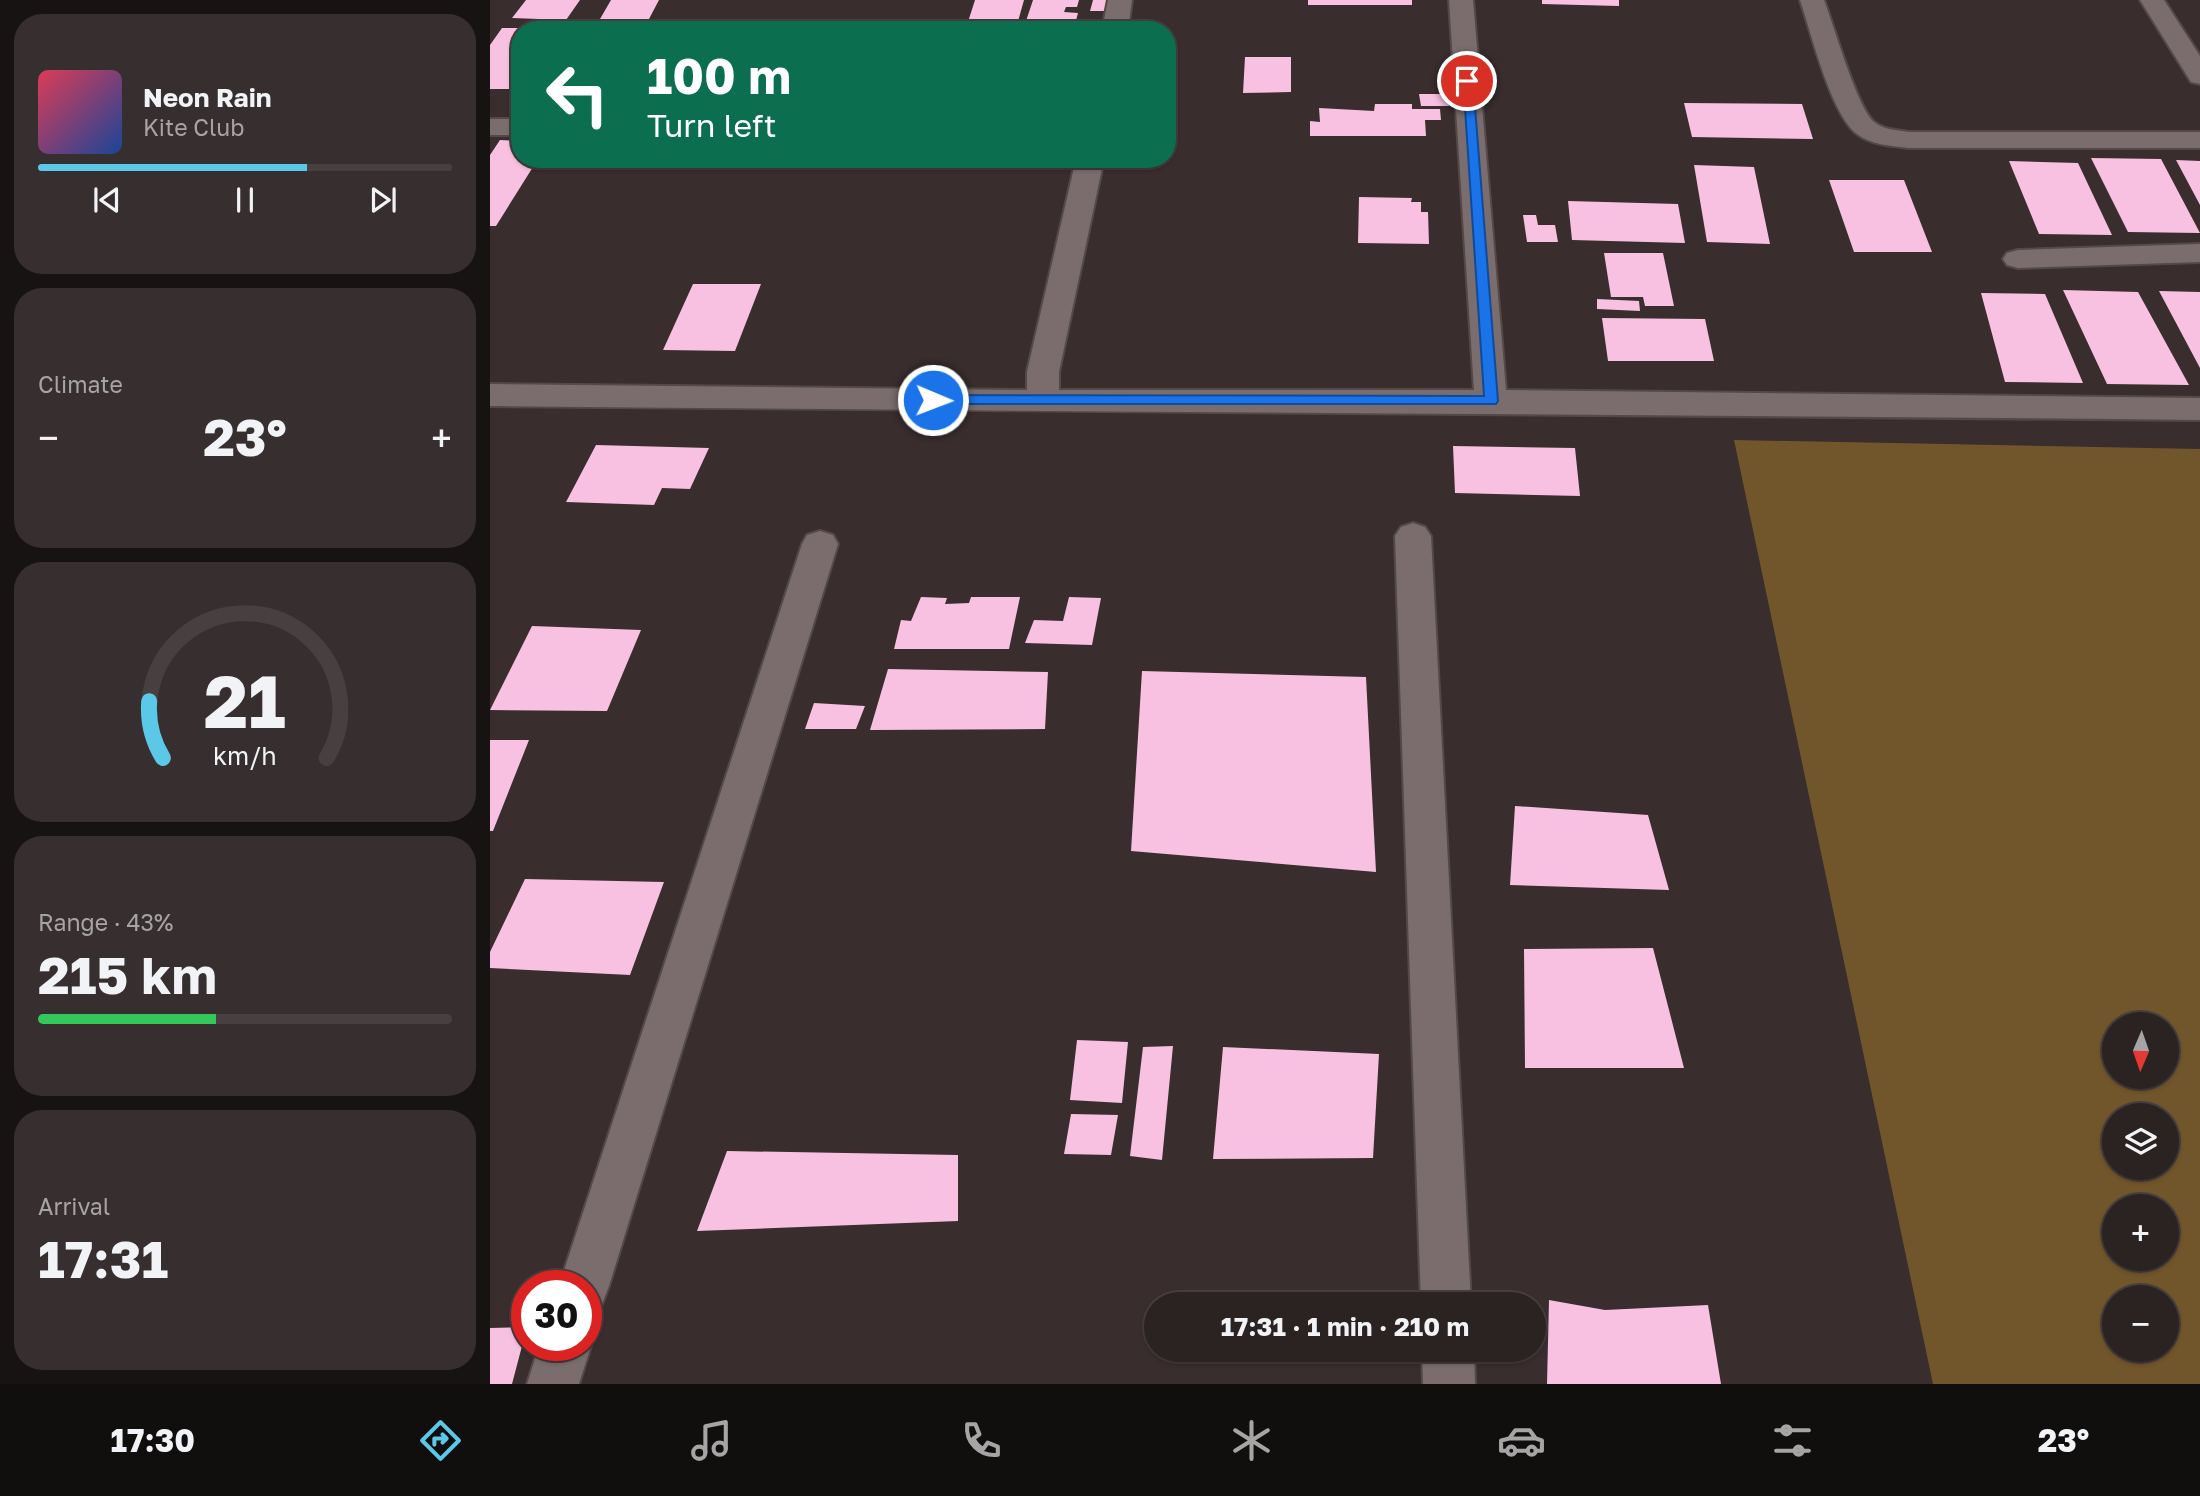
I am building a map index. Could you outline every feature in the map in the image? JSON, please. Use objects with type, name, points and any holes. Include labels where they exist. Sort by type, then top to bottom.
[{"type":"street","points":[[1116,21],[1120,0]]},
{"type":"street","points":[[1461,0],[1491,401]]},
{"type":"street","points":[[1812,0],[1852,109],[1863,126],[1880,136],[1909,140],[2200,140]]},
{"type":"street","points":[[2152,0],[2200,76]]},
{"type":"street","points":[[490,127],[511,127]]},
{"type":"street","points":[[1043,401],[1042,372],[1088,168]]},
{"type":"street","points":[[2018,258],[2200,253]]},
{"type":"street","points":[[490,396],[1043,401],[1491,401],[2200,410]]},
{"type":"street","points":[[1413,536],[1445,1292]]},
{"type":"street","points":[[589,1270],[820,544]]},
{"type":"street","points":[[553,1384],[560,1361]]},
{"type":"street","points":[[1448,1362],[1449,1384]]},
{"type":"shaded area","points":[[1734,440],[2200,449],[2200,1384],[1933,1384]]},
{"type":"building","points":[[526,0],[580,0],[566,20],[512,18]]},
{"type":"building","points":[[611,0],[659,0],[649,19],[600,19]]},
{"type":"building","points":[[975,0],[1024,0],[1018,21],[968,21]]},
{"type":"building","points":[[1033,0],[1079,0],[1077,7],[1066,7],[1064,12],[1078,13],[1076,21],[1026,21]]},
{"type":"building","points":[[1093,0],[1110,0],[1107,11],[1090,11]]},
{"type":"building","points":[[1308,0],[1412,0],[1412,5],[1308,5]]},
{"type":"building","points":[[1542,0],[1619,0],[1619,6],[1542,4]]},
{"type":"building","points":[[502,28],[511,28],[511,89],[490,89],[490,45]]},
{"type":"building","points":[[1245,57],[1291,57],[1291,92],[1243,93]]},
{"type":"building","points":[[1419,94],[1447,94],[1449,106],[1421,106]]},
{"type":"building","points":[[1684,103],[1802,104],[1813,139],[1692,137]]},
{"type":"building","points":[[1375,104],[1412,104],[1412,109],[1440,109],[1441,120],[1425,120],[1426,136],[1310,136],[1310,121],[1320,122],[1319,108],[1374,111]]},
{"type":"building","points":[[500,140],[511,141],[511,168],[532,168],[496,226],[490,226],[490,155]]},
{"type":"building","points":[[2091,158],[2161,159],[2200,233],[2128,232]]},
{"type":"building","points":[[2176,160],[2200,161],[2200,205]]},
{"type":"building","points":[[2009,161],[2078,163],[2112,235],[2039,234]]},
{"type":"building","points":[[1694,165],[1754,167],[1770,244],[1707,242]]},
{"type":"building","points":[[1829,180],[1904,180],[1932,252],[1854,252]]},
{"type":"building","points":[[1359,197],[1412,198],[1411,202],[1421,202],[1421,212],[1428,212],[1429,244],[1358,243]]},
{"type":"building","points":[[1568,201],[1678,204],[1685,243],[1572,240]]},
{"type":"building","points":[[1523,215],[1536,215],[1538,225],[1555,225],[1558,242],[1527,242]]},
{"type":"building","points":[[1604,253],[1663,253],[1674,306],[1645,306],[1643,297],[1611,297]]},
{"type":"building","points":[[693,284],[761,284],[735,351],[663,350]]},
{"type":"building","points":[[2063,290],[2138,292],[2189,385],[2107,384]]},
{"type":"building","points":[[2159,291],[2200,292],[2200,368]]},
{"type":"building","points":[[1981,293],[2045,294],[2083,383],[2005,382]]},
{"type":"building","points":[[1597,299],[1639,301],[1640,311],[1597,309]]},
{"type":"building","points":[[1602,318],[1705,319],[1714,361],[1608,361]]},
{"type":"building","points":[[596,445],[709,448],[690,489],[662,488],[654,505],[566,502]]},
{"type":"building","points":[[1453,446],[1575,448],[1580,496],[1455,493]]},
{"type":"building","points":[[921,597],[947,598],[945,604],[969,603],[971,597],[1020,597],[1009,649],[894,649],[901,620],[911,621]]},
{"type":"building","points":[[1069,597],[1101,598],[1092,645],[1025,643],[1034,620],[1063,621]]},
{"type":"building","points":[[532,626],[641,630],[607,711],[490,710]]},
{"type":"building","points":[[888,669],[1048,672],[1045,729],[870,730]]},
{"type":"building","points":[[1142,671],[1366,677],[1376,872],[1131,851]]},
{"type":"building","points":[[814,703],[865,706],[856,729],[805,729]]},
{"type":"building","points":[[490,740],[529,740],[493,831],[490,831]]},
{"type":"building","points":[[1515,806],[1648,815],[1669,890],[1510,885]]},
{"type":"building","points":[[525,879],[664,882],[630,975],[490,968],[490,952]]},
{"type":"building","points":[[1653,948],[1684,1068],[1525,1068],[1524,949]]},
{"type":"building","points":[[1077,1040],[1128,1042],[1122,1103],[1070,1100]]},
{"type":"building","points":[[1173,1046],[1162,1160],[1130,1156],[1143,1047]]},
{"type":"building","points":[[1223,1047],[1379,1054],[1373,1158],[1213,1159]]},
{"type":"building","points":[[1071,1114],[1118,1115],[1111,1155],[1064,1154]]},
{"type":"building","points":[[727,1151],[958,1155],[958,1221],[697,1231]]},
{"type":"building","points":[[1549,1300],[1605,1310],[1708,1305],[1721,1384],[1547,1384]]},
{"type":"building","points":[[511,1327],[511,1361],[518,1361],[512,1384],[490,1384],[490,1328]]},
{"type":"route","points":[[933,400],[1491,401],[1467,81]]}]
